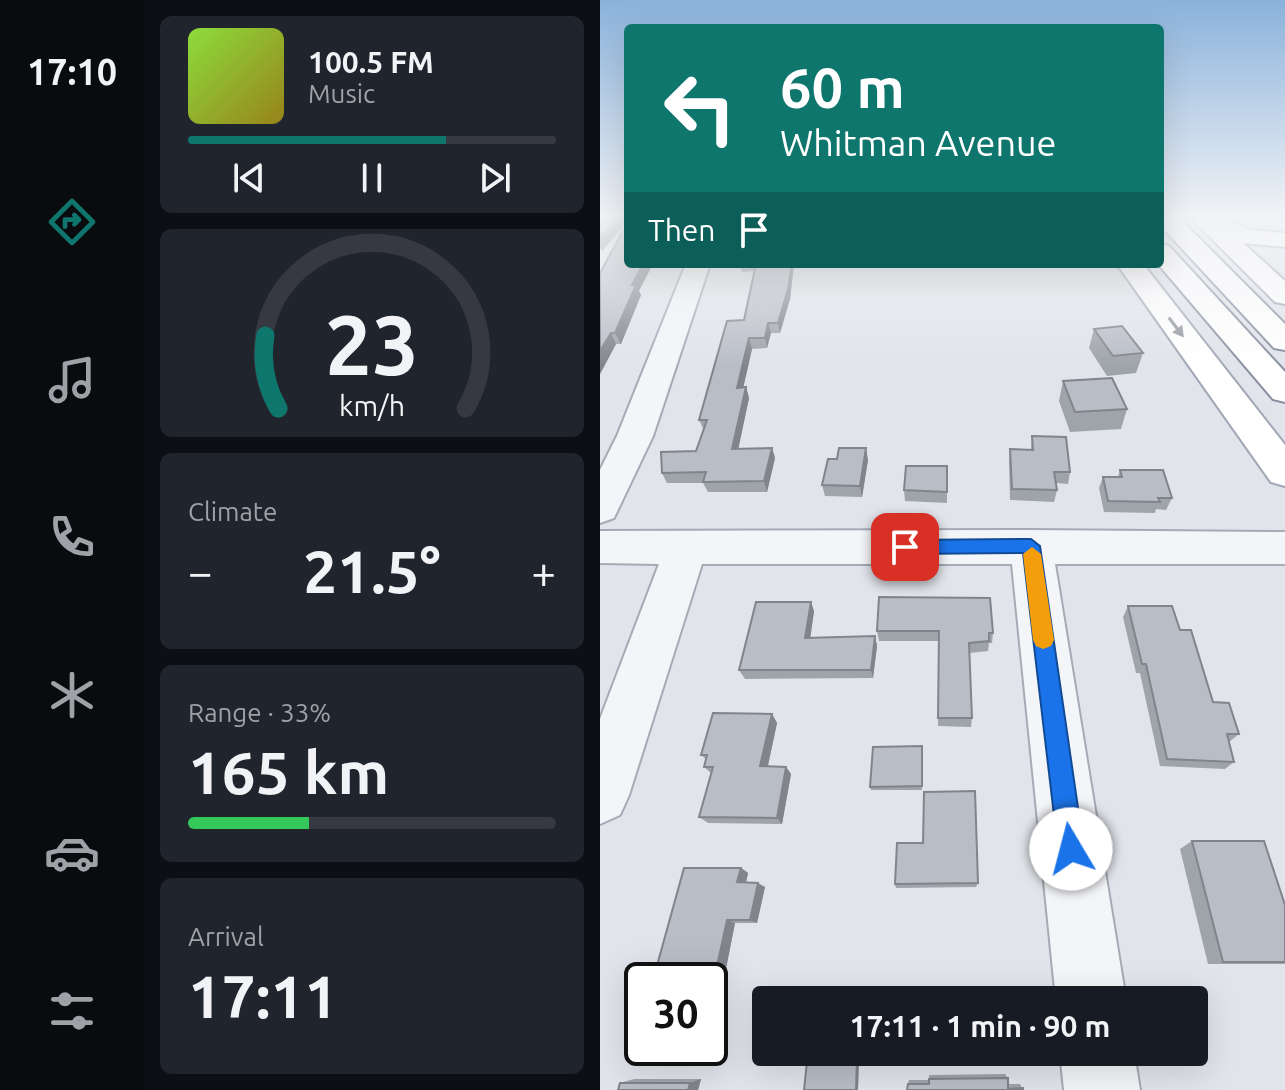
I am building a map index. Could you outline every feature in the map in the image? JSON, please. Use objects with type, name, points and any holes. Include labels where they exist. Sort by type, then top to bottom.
[{"type":"main road","points":[[1173,266],[1285,392]]},
{"type":"main road","points":[[1212,266],[1285,341]]},
{"type":"main road","points":[[1253,266],[1282,293]]},
{"type":"main road","points":[[1271,266],[1282,293]]},
{"type":"main road","points":[[1133,268],[1285,472]]},
{"type":"street","points":[[600,508],[635,436],[697,268]]},
{"type":"street","points":[[1031,546],[1089,986]]},
{"type":"street","points":[[600,547],[1285,548]]},
{"type":"street","points":[[600,795],[686,548]]},
{"type":"street","points":[[1099,1066],[1102,1090]]},
{"type":"building","points":[[604,266],[641,268],[615,333],[611,333],[600,351],[600,273]]},
{"type":"building","points":[[755,268],[791,268],[778,323],[768,323],[765,338],[749,338],[737,388],[746,387],[732,449],[772,448],[764,481],[703,482],[706,472],[662,473],[661,452],[696,451],[707,420],[699,420],[727,321],[744,320]]},
{"type":"building","points":[[1122,326],[1143,353],[1113,356],[1094,329]]},
{"type":"building","points":[[1112,378],[1127,409],[1075,412],[1063,381]]},
{"type":"building","points":[[1032,436],[1066,437],[1070,472],[1054,472],[1057,490],[1012,489],[1010,449],[1033,450]]},
{"type":"building","points":[[839,448],[866,448],[860,486],[822,485],[828,459],[837,459]]},
{"type":"building","points":[[906,466],[947,466],[947,492],[904,490]]},
{"type":"building","points":[[1120,470],[1163,470],[1172,498],[1158,498],[1160,502],[1108,501],[1103,477],[1122,477]]},
{"type":"building","points":[[879,597],[990,598],[993,633],[989,633],[989,641],[969,643],[972,718],[938,718],[939,631],[877,631]]},
{"type":"building","points":[[756,602],[811,602],[805,638],[875,636],[871,670],[739,670]]},
{"type":"building","points":[[1128,606],[1172,606],[1180,630],[1191,630],[1213,702],[1229,703],[1239,734],[1227,734],[1234,762],[1167,759],[1146,664],[1142,664]]},
{"type":"building","points":[[713,713],[772,714],[760,766],[786,767],[777,818],[699,817],[713,767],[704,767],[707,755],[701,755]]},
{"type":"building","points":[[922,746],[922,786],[870,787],[873,747]]},
{"type":"building","points":[[975,791],[978,883],[895,884],[897,843],[923,843],[924,792]]},
{"type":"building","points":[[1192,841],[1264,841],[1285,905],[1285,962],[1223,962]]},
{"type":"building","points":[[684,868],[741,868],[737,882],[758,883],[750,920],[727,920],[718,962],[658,962]]},
{"type":"building","points":[[807,1066],[857,1066],[856,1090],[804,1090]]},
{"type":"building","points":[[1008,1078],[1008,1089],[1023,1090],[907,1090],[908,1084],[929,1084],[929,1079]]},
{"type":"building","points":[[620,1083],[690,1083],[688,1090],[618,1090]]},
{"type":"slow traffic","points":[[1032,554],[1043,640]]},
{"type":"route","points":[[905,547],[1031,546],[1071,849]]}]
